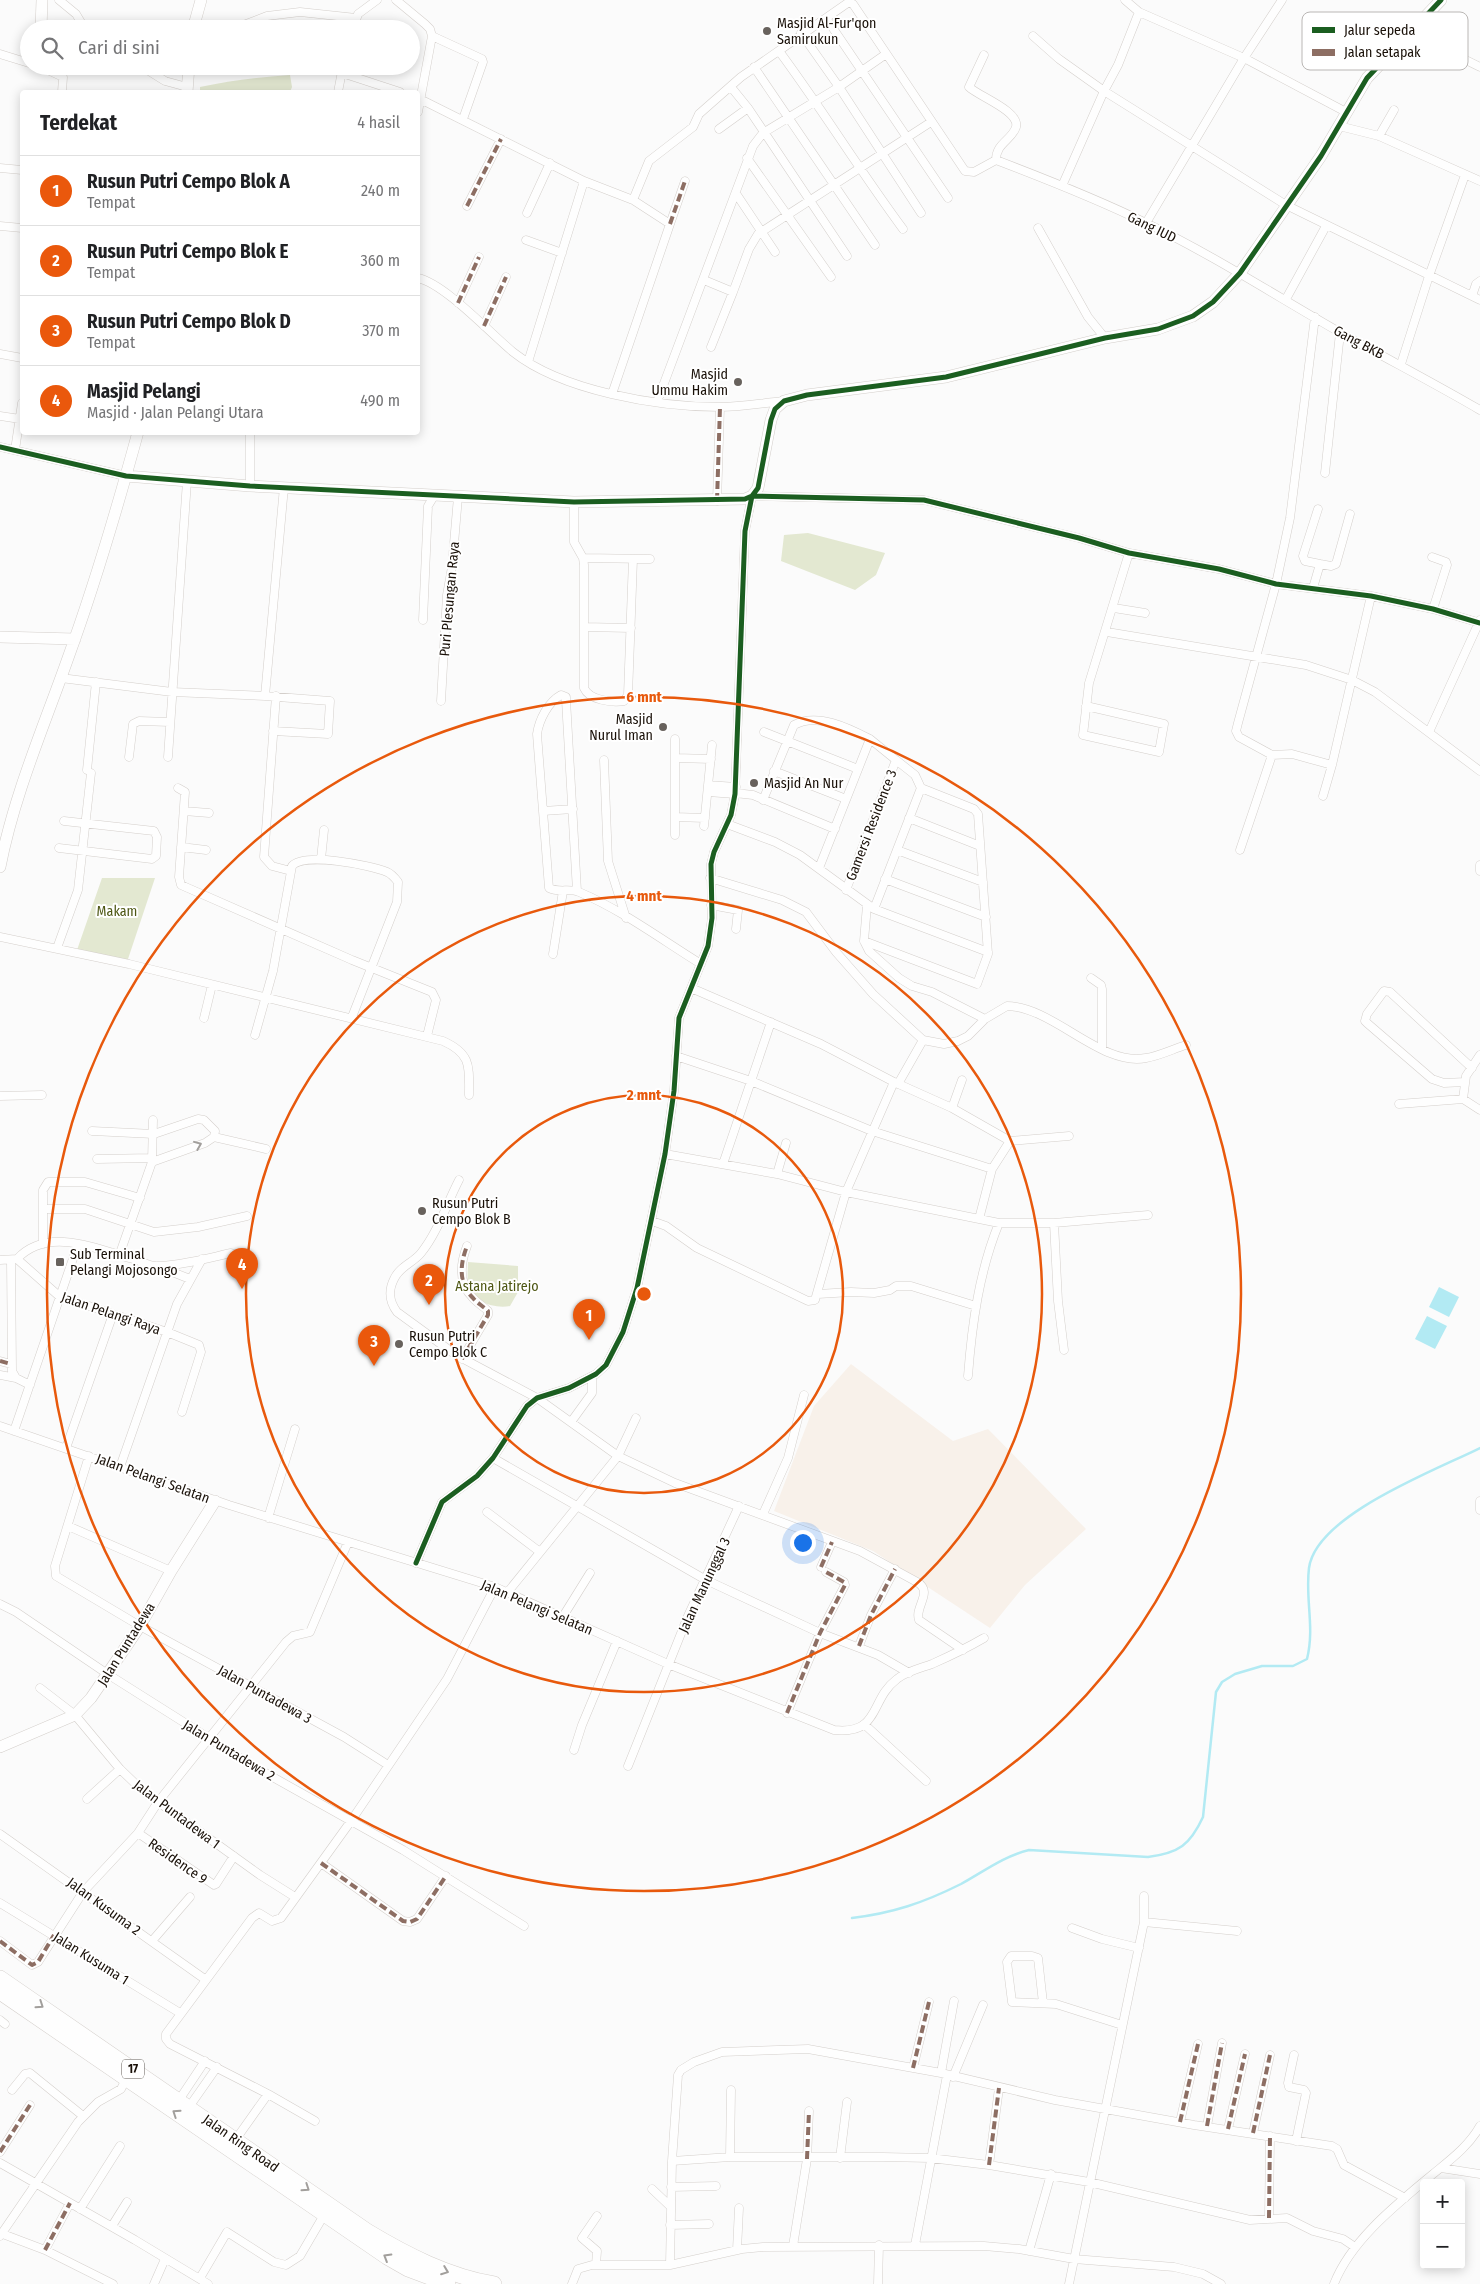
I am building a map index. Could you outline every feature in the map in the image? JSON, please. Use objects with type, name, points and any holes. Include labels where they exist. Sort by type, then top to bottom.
[{"type":"highway","name":"Jalan Ring Road","points":[[0,1978],[236,2139],[263,2165],[324,2215],[408,2269],[448,2284]]},
{"type":"highway","name":"Jalan Ring Road","points":[[0,1992],[126,2079],[402,2252],[452,2274],[494,2284]]},
{"type":"street","points":[[41,20],[42,0]]},
{"type":"street","points":[[59,0],[76,14],[80,20]]},
{"type":"street","points":[[195,20],[200,0]]},
{"type":"street","points":[[257,20],[267,16],[300,12],[356,18],[368,5],[377,0]]},
{"type":"street","points":[[396,0],[425,24],[430,29],[432,36],[420,94]]},
{"type":"street","points":[[1124,0],[1139,12],[1244,58],[1346,112]]},
{"type":"street","points":[[1146,223],[1244,58],[1282,0]]},
{"type":"street","points":[[1430,12],[1441,0]]},
{"type":"street","points":[[633,200],[650,162],[693,127],[698,114],[754,67],[779,51],[801,33],[826,18],[846,2],[851,2],[931,122],[968,173],[974,172],[996,160],[996,151],[1015,129],[1016,123],[1011,114],[969,87],[984,55]]},
{"type":"street","points":[[1062,186],[1104,91],[1118,65],[1139,12]]},
{"type":"street","points":[[826,18],[948,198]]},
{"type":"street","points":[[801,33],[840,87],[921,214]]},
{"type":"street","points":[[432,36],[482,59],[483,62],[463,119]]},
{"type":"street","points":[[1033,36],[1059,59],[1104,91],[1192,144],[1286,205],[1476,298],[1476,284],[1480,281]]},
{"type":"street","points":[[779,51],[816,102],[860,170],[903,229]]},
{"type":"street","points":[[0,54],[20,60]]},
{"type":"street","points":[[657,402],[737,195],[747,158],[763,133],[840,87],[886,54]]},
{"type":"street","points":[[1468,61],[1480,67]]},
{"type":"street","points":[[754,67],[875,245]]},
{"type":"street","points":[[420,279],[433,285],[458,302],[528,362],[581,385],[612,394],[657,402],[720,407],[784,401],[807,395],[946,377],[1105,338],[1158,329],[1193,316],[1224,292],[1240,272],[1339,126],[1367,78],[1375,70]]},
{"type":"street","points":[[57,75],[65,81],[63,90]]},
{"type":"street","points":[[155,75],[187,90],[188,75]]},
{"type":"street","points":[[338,90],[342,75]]},
{"type":"street","points":[[356,75],[395,90]]},
{"type":"street","points":[[731,87],[748,108],[847,256]]},
{"type":"street","points":[[420,99],[463,119],[584,181],[633,200],[670,224]]},
{"type":"street","points":[[719,129],[748,108]]},
{"type":"street","points":[[1379,136],[1394,110]]},
{"type":"street","points":[[711,347],[754,238],[812,202],[931,122]]},
{"type":"street","points":[[1339,126],[1379,136],[1480,181]]},
{"type":"street","points":[[467,206],[501,139]]},
{"type":"street","points":[[747,158],[831,277]]},
{"type":"street","name":"Gang IUD","points":[[996,160],[1062,186],[1146,223],[1240,272]]},
{"type":"street","points":[[527,213],[550,163]]},
{"type":"street","points":[[0,168],[20,170]]},
{"type":"street","points":[[1401,364],[1429,276],[1465,175]]},
{"type":"street","points":[[528,362],[584,181]]},
{"type":"street","points":[[612,394],[685,181]]},
{"type":"street","points":[[737,195],[776,252]]},
{"type":"street","points":[[0,226],[20,228]]},
{"type":"street","points":[[1286,299],[1326,226]]},
{"type":"street","points":[[1038,228],[1088,317],[1105,338]]},
{"type":"street","points":[[526,240],[562,253]]},
{"type":"street","points":[[458,302],[479,257]]},
{"type":"street","name":"Gang BKB","points":[[1240,272],[1340,332],[1401,364],[1480,410]]},
{"type":"street","points":[[484,326],[506,277]]},
{"type":"street","points":[[704,280],[733,292]]},
{"type":"street","points":[[1315,317],[1290,518],[1276,584],[1236,731],[1239,737],[1272,755],[1292,754],[1332,766]]},
{"type":"street","points":[[1325,472],[1340,332]]},
{"type":"street","points":[[0,354],[20,358]]},
{"type":"street","points":[[416,1563],[442,1502],[477,1476],[493,1458],[528,1406],[537,1398],[569,1388],[592,1377],[606,1365],[623,1332],[632,1305],[652,1221],[665,1154],[674,1091],[679,1018],[701,964],[711,933],[712,904],[710,878],[714,852],[727,824],[736,791],[745,531],[752,496],[759,483],[771,420],[775,409],[784,401]]},
{"type":"street","points":[[718,501],[720,407]]},
{"type":"street","points":[[0,416],[20,419],[15,450]]},
{"type":"street","points":[[0,867],[32,756],[75,639],[137,435]]},
{"type":"street","points":[[250,435],[250,486]]},
{"type":"street","points":[[0,447],[126,476],[250,486],[574,502],[718,501],[738,500],[752,496],[924,500],[1079,538],[1130,554],[1152,556],[1219,569],[1276,584],[1371,596],[1433,609],[1480,622],[1428,732]]},
{"type":"street","points":[[168,757],[187,482]]},
{"type":"street","points":[[265,696],[284,487]]},
{"type":"street","points":[[423,620],[428,506],[434,496]]},
{"type":"street","name":"Puri Plesungan Raya","points":[[440,701],[447,595],[452,567],[458,497]]},
{"type":"street","points":[[574,502],[574,542],[583,558],[584,688],[590,695],[616,702],[624,701],[628,695],[633,559]]},
{"type":"street","points":[[1318,509],[1303,556],[1305,561],[1331,566],[1336,564],[1350,514]]},
{"type":"street","points":[[1086,706],[1162,723],[1164,727],[1157,752],[1083,735],[1086,706],[1090,683],[1130,554]]},
{"type":"street","points":[[583,558],[650,559]]},
{"type":"street","points":[[1432,558],[1445,561],[1447,565],[1433,609]]},
{"type":"street","points":[[1313,588],[1320,564]]},
{"type":"street","points":[[1323,796],[1332,766],[1371,596]]},
{"type":"street","points":[[1114,608],[1145,613]]},
{"type":"street","points":[[584,627],[631,628]]},
{"type":"street","points":[[1107,632],[1306,665],[1352,680],[1375,692],[1480,771]]},
{"type":"street","points":[[0,637],[75,639]]},
{"type":"street","points":[[61,678],[172,692],[328,700],[331,705],[328,734],[273,731]]},
{"type":"street","points":[[57,948],[76,900],[96,682]]},
{"type":"street","points":[[577,891],[566,697],[561,695],[548,707],[538,726],[548,884],[551,889],[577,891],[626,918],[701,964]]},
{"type":"street","points":[[276,696],[264,857],[272,866],[291,871]]},
{"type":"street","name":"Gamersi Residence 3","points":[[763,800],[786,741],[794,725],[800,722],[821,721],[870,739],[915,775],[921,788]]},
{"type":"street","points":[[129,757],[132,727],[135,722],[170,722]]},
{"type":"street","points":[[764,732],[858,769]]},
{"type":"street","points":[[675,739],[675,835]]},
{"type":"street","points":[[819,868],[870,739]]},
{"type":"street","points":[[675,816],[704,822],[712,745]]},
{"type":"street","points":[[1240,850],[1272,755]]},
{"type":"street","points":[[676,758],[711,759]]},
{"type":"street","points":[[604,760],[608,861],[626,918]]},
{"type":"street","name":"Gamersi Residence 3","points":[[846,890],[896,760]]},
{"type":"street","points":[[774,771],[846,799]]},
{"type":"street","points":[[178,788],[185,790],[179,880],[181,884],[280,930],[432,992],[436,1000],[428,1036]]},
{"type":"street","points":[[708,788],[736,791],[753,796],[835,829]]},
{"type":"street","points":[[864,941],[977,984],[988,952],[976,811],[921,788],[886,879],[871,907],[864,941],[869,951],[898,978],[912,986],[928,990],[985,1019]]},
{"type":"street","points":[[543,811],[573,809]]},
{"type":"street","points":[[184,811],[209,812]]},
{"type":"street","points":[[909,818],[980,846]]},
{"type":"street","points":[[59,848],[152,859],[156,856],[157,837],[154,831],[64,821]]},
{"type":"street","name":"Gamersi Residence 3","points":[[727,824],[780,844],[819,868],[871,907],[988,952]]},
{"type":"street","points":[[321,859],[324,830]]},
{"type":"street","points":[[181,847],[206,850]]},
{"type":"street","points":[[897,850],[983,882]]},
{"type":"street","points":[[255,1035],[266,999],[292,866],[299,860],[321,859],[389,872],[398,882],[397,902],[352,1017]]},
{"type":"street","points":[[1480,865],[1480,871]]},
{"type":"street","points":[[710,878],[782,900],[806,912],[836,952],[873,994],[923,1040],[944,1044],[958,1041],[968,1036],[985,1019],[1003,1007],[1012,1006],[1043,1016],[1121,1057],[1145,1058],[1186,1044]]},
{"type":"street","points":[[886,879],[986,917]]},
{"type":"street","points":[[554,954],[563,891]]},
{"type":"street","points":[[712,904],[738,910],[736,929]]},
{"type":"street","points":[[0,937],[57,948],[428,1036],[455,1046],[465,1055],[469,1069],[469,1095]]},
{"type":"street","points":[[1091,978],[1101,985],[1102,989],[1102,1048]]},
{"type":"street","points":[[204,1018],[212,985]]},
{"type":"street","points":[[691,988],[821,1044],[896,1083],[952,1108],[1010,1141],[1069,1136]]},
{"type":"street","points":[[1465,1082],[1444,1083],[1432,1079],[1367,1023],[1365,1020],[1367,1014],[1384,991],[1390,992],[1472,1068]]},
{"type":"street","points":[[723,1164],[772,1022]]},
{"type":"street","points":[[652,1221],[666,1226],[697,1248],[808,1301],[815,1300],[846,1192],[872,1131],[896,1083],[923,1040]]},
{"type":"street","points":[[1463,1099],[1465,1082],[1480,1055]]},
{"type":"street","points":[[676,1056],[751,1081],[872,1131],[992,1169]]},
{"type":"street","points":[[952,1108],[962,1080]]},
{"type":"street","points":[[0,1096],[42,1095]]},
{"type":"street","points":[[1399,1104],[1463,1099],[1480,1110]]},
{"type":"street","points":[[92,1130],[154,1134],[198,1119],[204,1120],[214,1128],[214,1137]]},
{"type":"street","points":[[119,1256],[152,1160],[153,1120]]},
{"type":"street","points":[[97,1159],[152,1160],[187,1150],[214,1137],[266,1149]]},
{"type":"street","points":[[979,1219],[992,1169],[1010,1141]]},
{"type":"street","points":[[777,1174],[786,1143]]},
{"type":"street","points":[[665,1154],[777,1174],[846,1192],[999,1223],[1054,1223],[1148,1215]]},
{"type":"street","points":[[459,1180],[420,1254],[402,1267],[394,1278],[390,1292],[391,1304],[397,1312],[462,1359],[537,1398],[618,1456],[651,1473],[860,1551],[922,1584],[924,1592],[918,1614],[919,1620],[963,1650]]},
{"type":"street","points":[[43,1244],[44,1186],[50,1181],[85,1182],[107,1186],[140,1198]]},
{"type":"street","points":[[43,1209],[85,1209],[154,1232],[165,1232],[247,1216]]},
{"type":"street","points":[[968,1376],[976,1306],[990,1244],[999,1223]]},
{"type":"street","points":[[1054,1223],[1058,1300],[1064,1350]]},
{"type":"street","points":[[0,1260],[14,1259],[32,1247],[43,1244],[78,1244],[155,1266],[190,1279]]},
{"type":"street","points":[[14,1431],[78,1244]]},
{"type":"street","points":[[462,1359],[488,1315],[488,1311],[473,1299],[465,1288],[461,1274],[462,1261],[467,1246]]},
{"type":"street","points":[[155,1266],[231,1253],[238,1255],[247,1266]]},
{"type":"street","points":[[14,1259],[11,1364],[16,1378]]},
{"type":"street","name":"Jalan Pelangi Raya","points":[[14,1259],[59,1296],[167,1332],[201,1348],[182,1412]]},
{"type":"street","points":[[120,1467],[177,1304],[202,1259]]},
{"type":"street","points":[[818,1294],[874,1293],[890,1290],[896,1286],[911,1286],[976,1306]]},
{"type":"street","points":[[66,1448],[113,1314]]},
{"type":"street","points":[[0,1361],[11,1364]]},
{"type":"street","points":[[0,1375],[16,1378],[30,1385]]},
{"type":"street","points":[[571,1422],[592,1393],[592,1377]]},
{"type":"street","points":[[762,1514],[788,1458],[804,1395]]},
{"type":"street","points":[[507,1592],[618,1456],[636,1418]]},
{"type":"street","name":"Jalan Pelangi Selatan","points":[[0,1426],[215,1501],[495,1587],[668,1664],[787,1713],[834,1730],[850,1732],[858,1730],[864,1724]]},
{"type":"street","points":[[268,1518],[296,1429]]},
{"type":"street","points":[[89,1456],[68,1526],[171,1571]]},
{"type":"street","points":[[493,1458],[706,1580],[820,1633],[859,1646],[893,1661],[909,1672]]},
{"type":"street","name":"Jalan Puntadewa","points":[[0,1747],[75,1715],[91,1698],[109,1675],[140,1626],[171,1571],[215,1501]]},
{"type":"street","points":[[1480,1501],[1480,1510]]},
{"type":"street","name":"Jalan Manunggal 3","points":[[628,1766],[668,1664],[739,1506]]},
{"type":"street","points":[[487,1512],[540,1552]]},
{"type":"street","name":"Jalan Puntadewa 3","points":[[68,1526],[55,1573],[59,1578],[140,1626],[344,1738],[388,1765]]},
{"type":"street","points":[[0,1941],[32,1965],[36,1964],[83,1892],[138,1833],[158,1802],[286,1642],[293,1636],[310,1632],[348,1542]]},
{"type":"street","points":[[787,1713],[820,1633],[845,1584],[824,1569],[832,1542]]},
{"type":"street","points":[[859,1646],[871,1614],[895,1569]]},
{"type":"street","points":[[562,1618],[590,1572]]},
{"type":"street","points":[[315,2121],[268,2094],[166,2041],[166,2034],[256,1914],[263,1914],[272,1921],[279,1920],[321,1863],[447,1679],[495,1587]]},
{"type":"street","name":"Jalan Puntadewa 2","points":[[0,1604],[16,1612],[109,1675],[210,1739],[446,1876],[524,1926]]},
{"type":"street","points":[[926,1781],[864,1724],[896,1679],[963,1650],[984,1638]]},
{"type":"street","points":[[574,1750],[582,1725],[617,1641]]},
{"type":"street","name":"Jalan Puntadewa 1","points":[[40,1688],[75,1715],[120,1769],[158,1802],[295,1897]]},
{"type":"street","points":[[87,1799],[120,1769]]},
{"type":"street","name":"Residence 9","points":[[138,1833],[214,1885],[234,1856]]},
{"type":"street","name":"Jalan Kusuma 2","points":[[0,1834],[206,1980]]},
{"type":"street","points":[[321,1863],[404,1921],[410,1922],[416,1919],[446,1876]]},
{"type":"street","points":[[1069,2284],[1139,1948],[1144,1922],[1144,1896]]},
{"type":"street","points":[[152,1941],[190,1897]]},
{"type":"street","name":"Jalan Kusuma 1","points":[[0,1903],[180,2013]]},
{"type":"street","points":[[1144,1922],[1237,1931]]},
{"type":"street","points":[[1072,1928],[1102,1939],[1139,1948]]},
{"type":"street","points":[[1043,2003],[1038,1958],[1032,1956],[1011,1956],[1006,1962],[1010,2000],[1014,2003],[1056,2004],[1122,2025]]},
{"type":"street","points":[[915,2245],[947,2075],[954,2000]]},
{"type":"street","points":[[912,2068],[929,2002]]},
{"type":"street","points":[[947,2075],[983,2005]]},
{"type":"street","points":[[1206,2126],[1222,2043]]},
{"type":"street","points":[[1180,2122],[1198,2044]]},
{"type":"street","points":[[670,2265],[670,2207],[678,2075],[681,2070],[708,2056],[743,2050],[808,2049],[865,2058],[998,2088],[1180,2122],[1332,2146],[1337,2149],[1344,2165],[1406,2198]]},
{"type":"street","points":[[1228,2129],[1245,2054]]},
{"type":"street","points":[[1253,2133],[1270,2055]]},
{"type":"street","points":[[1294,2055],[1288,2083],[1289,2087],[1304,2090],[1306,2093],[1296,2140]]},
{"type":"street","points":[[184,2104],[205,2061]]},
{"type":"street","points":[[184,2104],[217,2067]]},
{"type":"street","points":[[12,2090],[25,2074],[30,2073],[82,2116]]},
{"type":"street","points":[[113,2284],[45,2250],[1,2234],[82,2116],[98,2102],[121,2089],[126,2079]]},
{"type":"street","points":[[990,2165],[998,2088]]},
{"type":"street","points":[[730,2158],[731,2090]]},
{"type":"street","points":[[236,2139],[268,2094]]},
{"type":"street","points":[[840,2158],[847,2102]]},
{"type":"street","points":[[0,2152],[30,2105]]},
{"type":"street","points":[[793,2246],[807,2159],[809,2111]]},
{"type":"street","points":[[1334,2284],[1343,2263],[1355,2247],[1406,2198],[1465,2147],[1480,2126]]},
{"type":"street","points":[[1269,2218],[1270,2136]]},
{"type":"street","points":[[80,2208],[120,2146]]},
{"type":"street","points":[[672,2161],[730,2158],[930,2158],[990,2165],[1089,2182],[1237,2218],[1250,2220],[1287,2218],[1313,2231],[1343,2239],[1355,2247]]},
{"type":"street","points":[[0,2163],[35,2185],[112,2226],[208,2284]]},
{"type":"street","points":[[1441,2168],[1480,2174]]},
{"type":"street","points":[[1030,2251],[1051,2174]]},
{"type":"street","points":[[671,2187],[716,2186]]},
{"type":"street","points":[[652,2189],[670,2207]]},
{"type":"street","points":[[112,2226],[127,2202]]},
{"type":"street","points":[[45,2250],[70,2203]]},
{"type":"street","points":[[737,2250],[739,2208]]},
{"type":"street","points":[[200,2278],[226,2232],[274,2262],[286,2265],[300,2256],[324,2215]]},
{"type":"street","points":[[596,2265],[597,2251],[582,2238],[597,2216]]},
{"type":"street","points":[[670,2225],[709,2224]]},
{"type":"street","points":[[878,2284],[879,2245]]},
{"type":"street","points":[[572,2284],[579,2267],[596,2265],[670,2265],[737,2250],[793,2246],[879,2245],[984,2246],[1030,2251],[1074,2259],[1156,2264],[1203,2274],[1220,2283]]},
{"type":"street","points":[[154,2284],[165,2259]]},
{"type":"shaded area","points":[[851,1364],[953,1441],[988,1429],[1086,1529],[1025,1585],[990,1628],[873,1551],[774,1511],[814,1406]]},
{"type":"green space","points":[[290,75],[292,87],[291,90],[200,90],[200,87],[256,78]]},
{"type":"green space","points":[[808,533],[885,553],[876,575],[855,590],[781,561],[784,535]]},
{"type":"green space","name":"Makam","points":[[102,878],[155,878],[127,962],[77,950]]},
{"type":"green space","name":"Astana Jatirejo","points":[[468,1262],[518,1266],[518,1292],[510,1306],[504,1307],[484,1303],[474,1295],[468,1283]]},
{"type":"water","points":[[1439,1287],[1459,1297],[1449,1317],[1429,1307]]},
{"type":"water","points":[[1427,1316],[1447,1326],[1435,1349],[1415,1339]]},
{"type":"waterway","points":[[852,1918],[894,1910],[921,1902],[961,1884],[1002,1860],[1029,1850],[1148,1857],[1168,1853],[1182,1846],[1188,1841],[1203,1817],[1216,1692],[1222,1682],[1235,1674],[1262,1666],[1293,1666],[1307,1659],[1310,1636],[1308,1579],[1309,1568],[1317,1549],[1332,1530],[1381,1496],[1480,1448]]},
{"type":"marked path","points":[[467,206],[501,139]]},
{"type":"marked path","points":[[670,224],[685,181]]},
{"type":"marked path","points":[[458,303],[479,257]]},
{"type":"marked path","points":[[484,326],[506,277]]},
{"type":"marked path","points":[[717,501],[720,407]]},
{"type":"marked path","points":[[462,1359],[488,1315],[488,1311],[468,1292],[463,1280],[462,1266],[467,1246]]},
{"type":"marked path","points":[[0,1361],[11,1364]]},
{"type":"marked path","points":[[821,1567],[832,1542]]},
{"type":"marked path","points":[[859,1646],[871,1615],[895,1569]]},
{"type":"marked path","points":[[787,1713],[820,1633],[845,1585],[844,1582],[826,1572]]},
{"type":"marked path","points":[[321,1863],[403,1921],[410,1922],[417,1919],[446,1876]]},
{"type":"marked path","points":[[0,1941],[32,1965],[38,1962],[54,1935]]},
{"type":"marked path","points":[[913,2068],[929,2002]]},
{"type":"marked path","points":[[1207,2126],[1222,2043]]},
{"type":"marked path","points":[[1180,2122],[1198,2044]]},
{"type":"marked path","points":[[1228,2129],[1245,2054]]},
{"type":"marked path","points":[[1253,2133],[1270,2055]]},
{"type":"marked path","points":[[989,2165],[999,2088]]},
{"type":"marked path","points":[[0,2152],[30,2105]]},
{"type":"marked path","points":[[807,2159],[809,2111]]},
{"type":"marked path","points":[[1269,2218],[1270,2136]]},
{"type":"marked path","points":[[45,2250],[70,2203]]},
{"type":"cycle path","points":[[1430,12],[1441,0]]},
{"type":"cycle path","points":[[0,447],[126,476],[250,486],[574,502],[745,499],[752,496],[758,488],[771,420],[775,409],[784,401],[807,395],[946,377],[1105,338],[1158,329],[1193,316],[1213,302],[1240,273],[1321,156],[1367,78],[1375,70]]},
{"type":"cycle path","points":[[416,1563],[442,1502],[477,1476],[493,1458],[527,1406],[537,1398],[569,1388],[596,1374],[606,1365],[623,1332],[637,1288],[665,1154],[674,1091],[679,1018],[708,946],[712,918],[711,864],[714,852],[731,815],[735,794],[745,531],[752,496],[924,500],[1079,538],[1129,553],[1219,569],[1276,584],[1371,596],[1433,609],[1480,623]]},
{"type":"place","name":"Masjid Al-Fur'qon Samirukun","points":[[767,31]]},
{"type":"place","name":"Masjid Ummu Hakim","points":[[738,382]]},
{"type":"place","name":"Masjid Nurul Iman","points":[[663,727]]},
{"type":"place","name":"Masjid An Nur","points":[[754,783]]},
{"type":"place","name":"Rusun Putri Cempo Blok B","points":[[422,1211]]},
{"type":"place","name":"Sub Terminal Pelangi Mojosongo","points":[[60,1262]]},
{"type":"place","name":"Masjid Pelangi","points":[[242,1289]]},
{"type":"place","name":"Rusun Putri Cempo Blok E","points":[[429,1305]]},
{"type":"place","name":"Rusun Putri Cempo Blok A","points":[[589,1340]]},
{"type":"place","name":"Rusun Putri Cempo Blok C","points":[[399,1344]]},
{"type":"place","name":"Rusun Putri Cempo Blok D","points":[[374,1366]]}]
